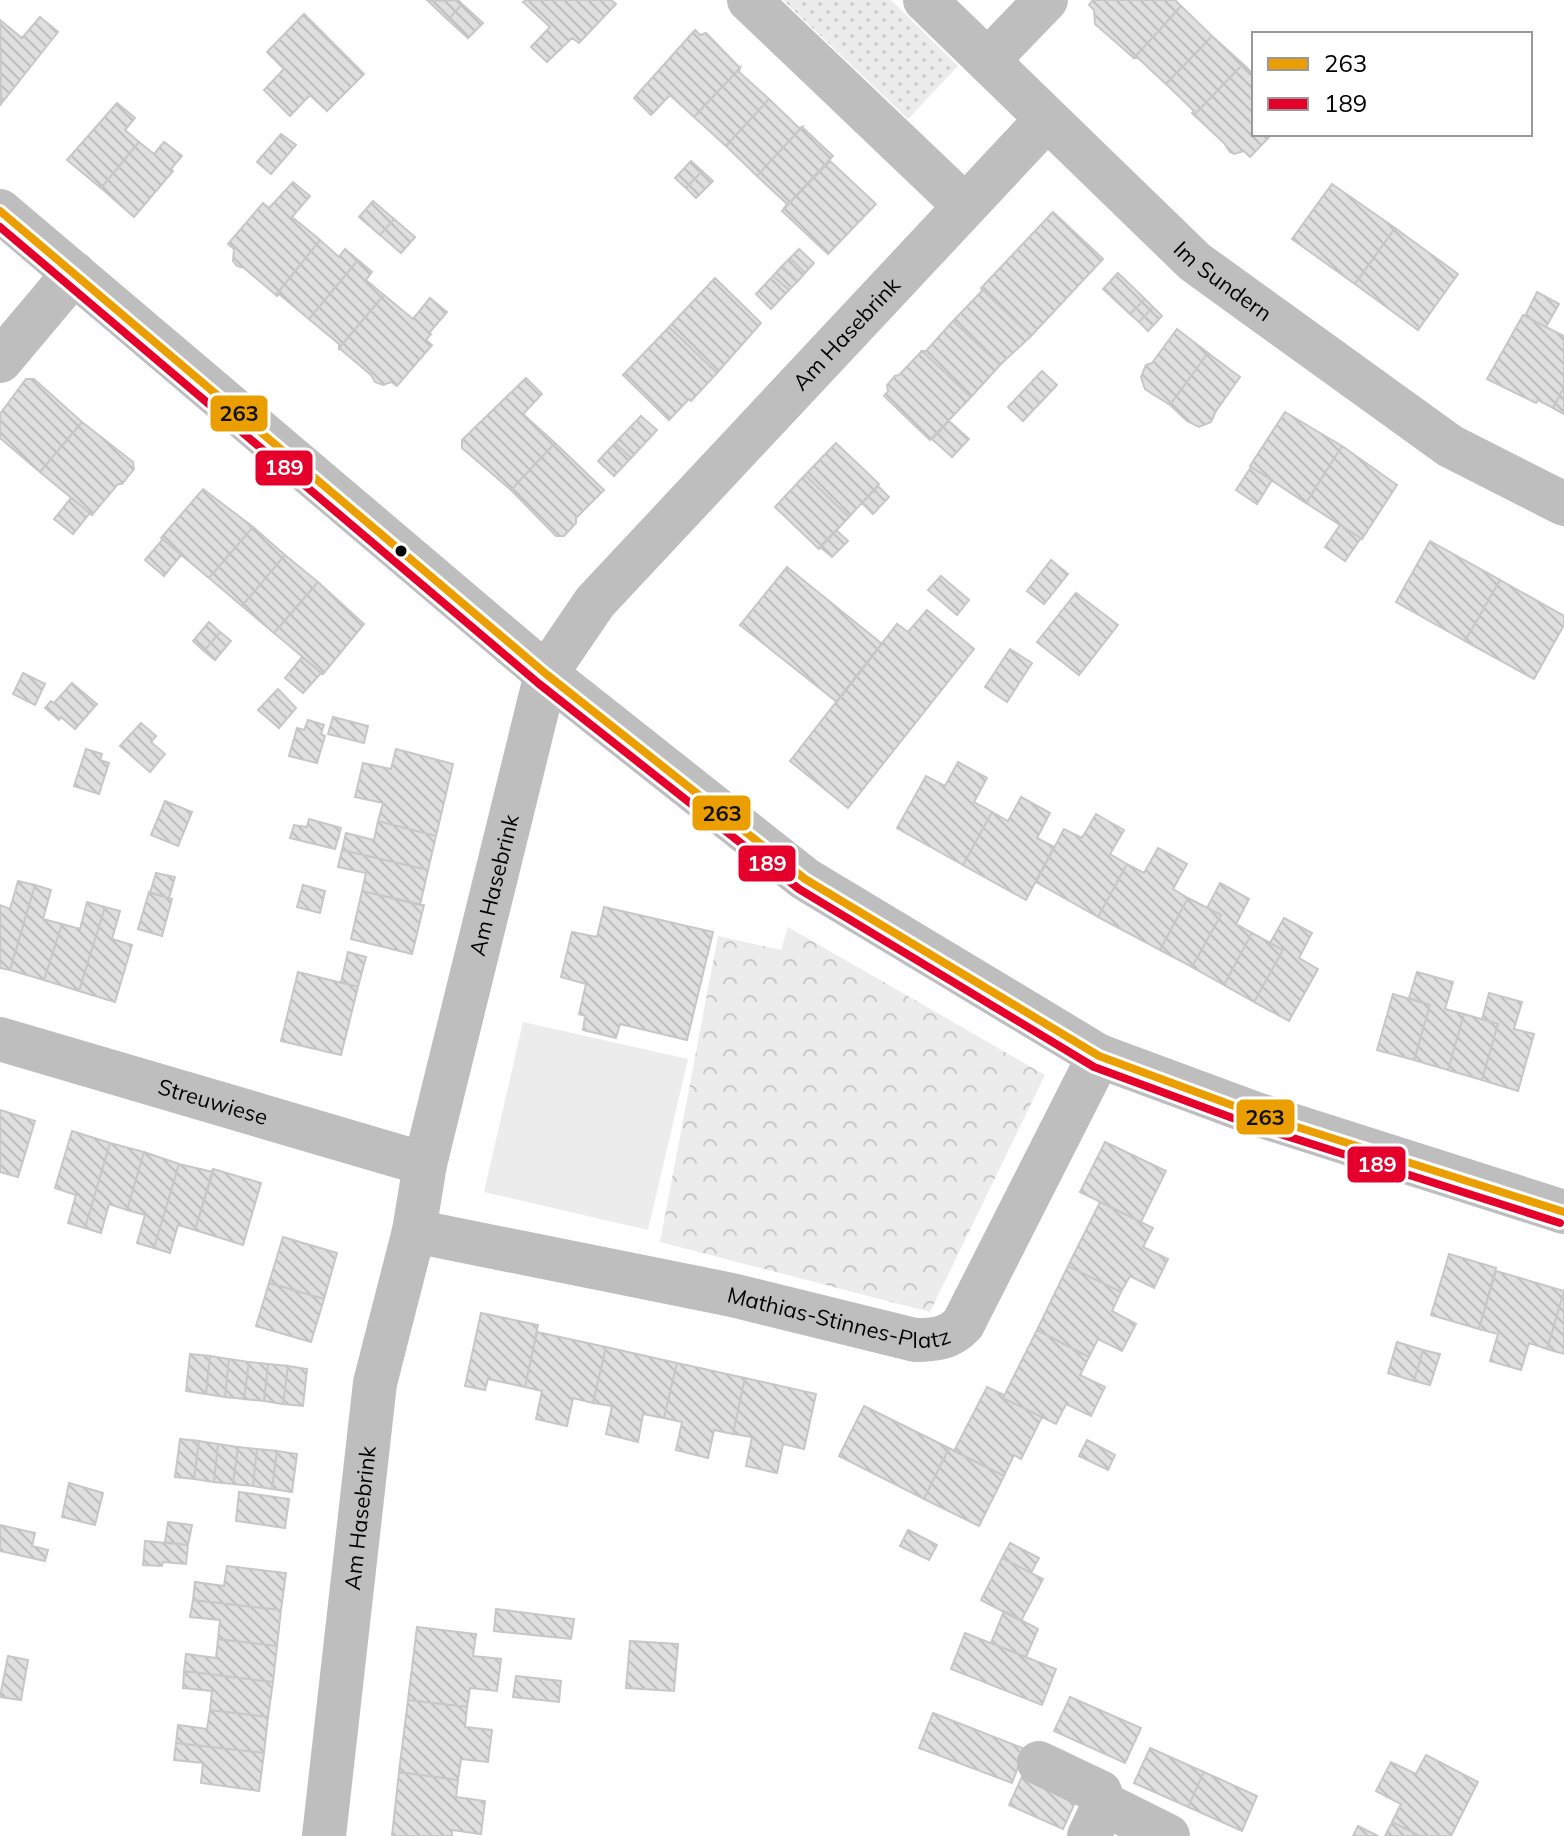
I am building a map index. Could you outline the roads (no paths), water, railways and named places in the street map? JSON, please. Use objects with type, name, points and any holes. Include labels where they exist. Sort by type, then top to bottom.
[{"type":"street","points":[[749,0],[964,205]]},
{"type":"street","name":"Im Sundern","points":[[925,0],[1195,262],[1450,446],[1564,504]]},
{"type":"street","points":[[988,60],[1046,0]]},
{"type":"street","name":"Am Hasebrink","points":[[324,1836],[375,1383],[414,1231],[425,1164],[546,674],[595,602],[1047,119]]},
{"type":"street","points":[[0,211],[546,674],[805,879],[1099,1056],[1253,1113],[1564,1212]]},
{"type":"street","points":[[0,361],[74,273]]},
{"type":"street","name":"Streuwiese","points":[[0,1039],[425,1164]]},
{"type":"street","name":"Mathias-Stinnes-Platz","points":[[414,1231],[732,1295],[915,1340],[938,1339],[955,1333],[963,1324],[1099,1056]]},
{"type":"street","points":[[1039,1763],[1100,1792],[1096,1820],[1168,1836]]}]
